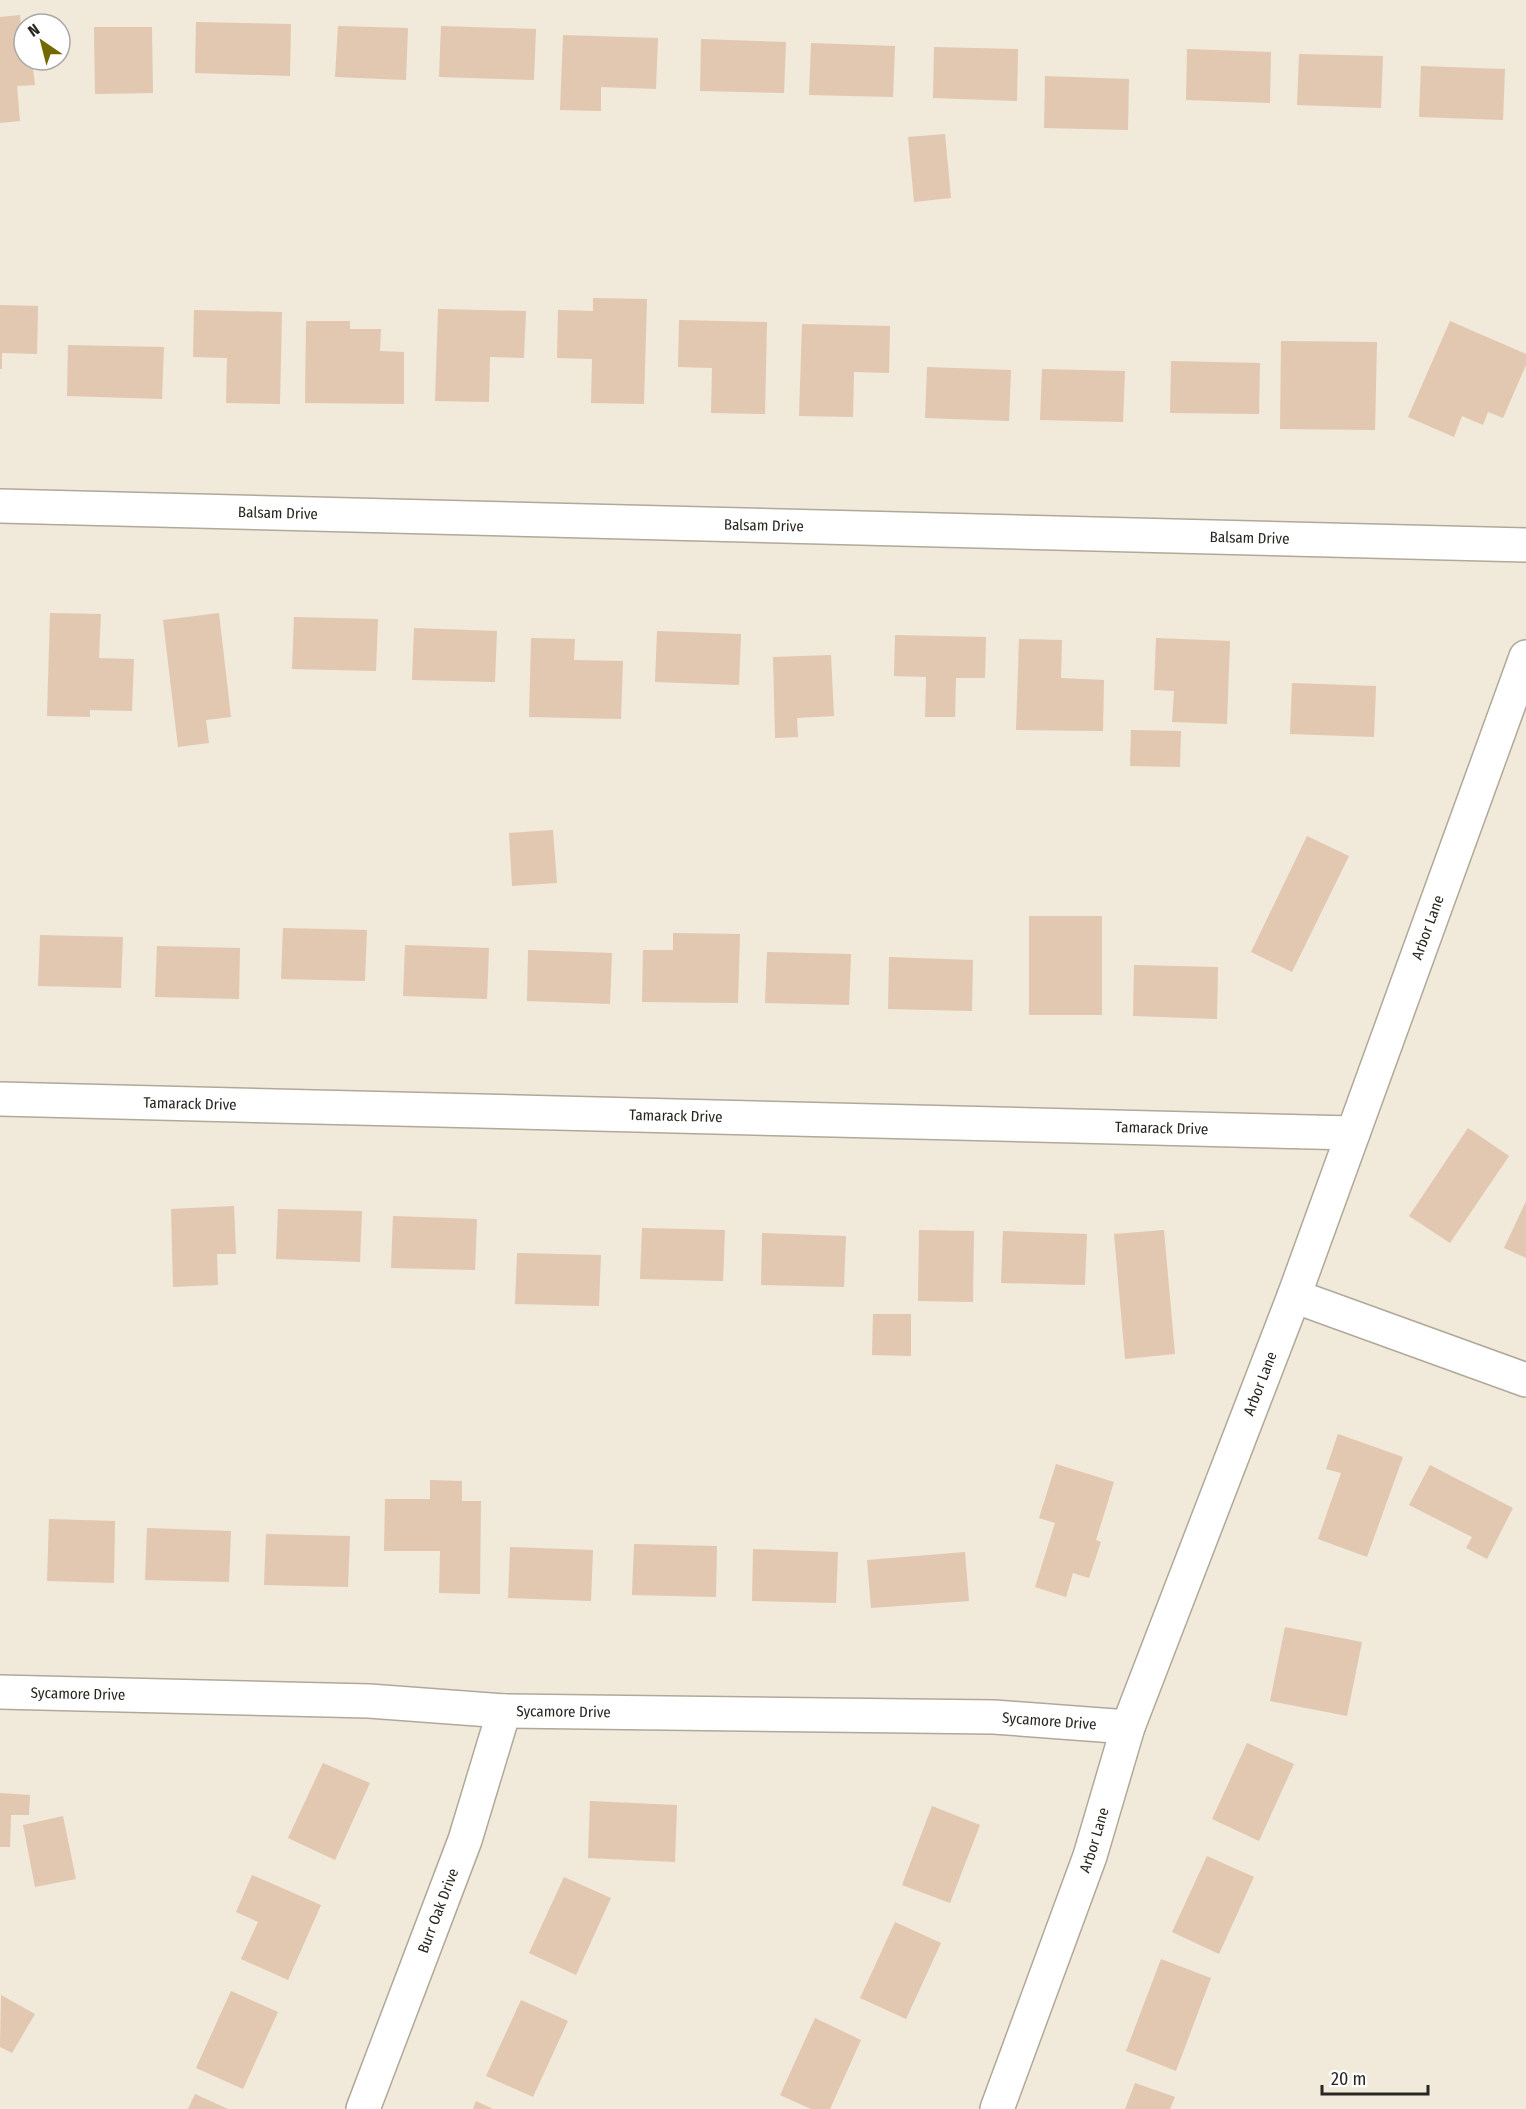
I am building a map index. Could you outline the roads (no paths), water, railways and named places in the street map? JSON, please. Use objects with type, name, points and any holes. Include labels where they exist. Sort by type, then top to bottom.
[{"type":"street","name":"Balsam Drive","points":[[0,506],[1526,545]]},
{"type":"street","name":"Arbor Lane","points":[[997,2109],[1090,1856],[1128,1727],[1294,1296],[1526,657]]},
{"type":"street","name":"Tamarack Drive","points":[[0,1099],[1353,1133]]},
{"type":"street","points":[[1294,1296],[1526,1380]]},
{"type":"street","name":"Sycamore Drive","points":[[0,1692],[369,1701],[504,1711],[994,1717],[1128,1727]]},
{"type":"street","name":"Burr Oak Drive","points":[[363,2109],[465,1840],[504,1711]]}]
